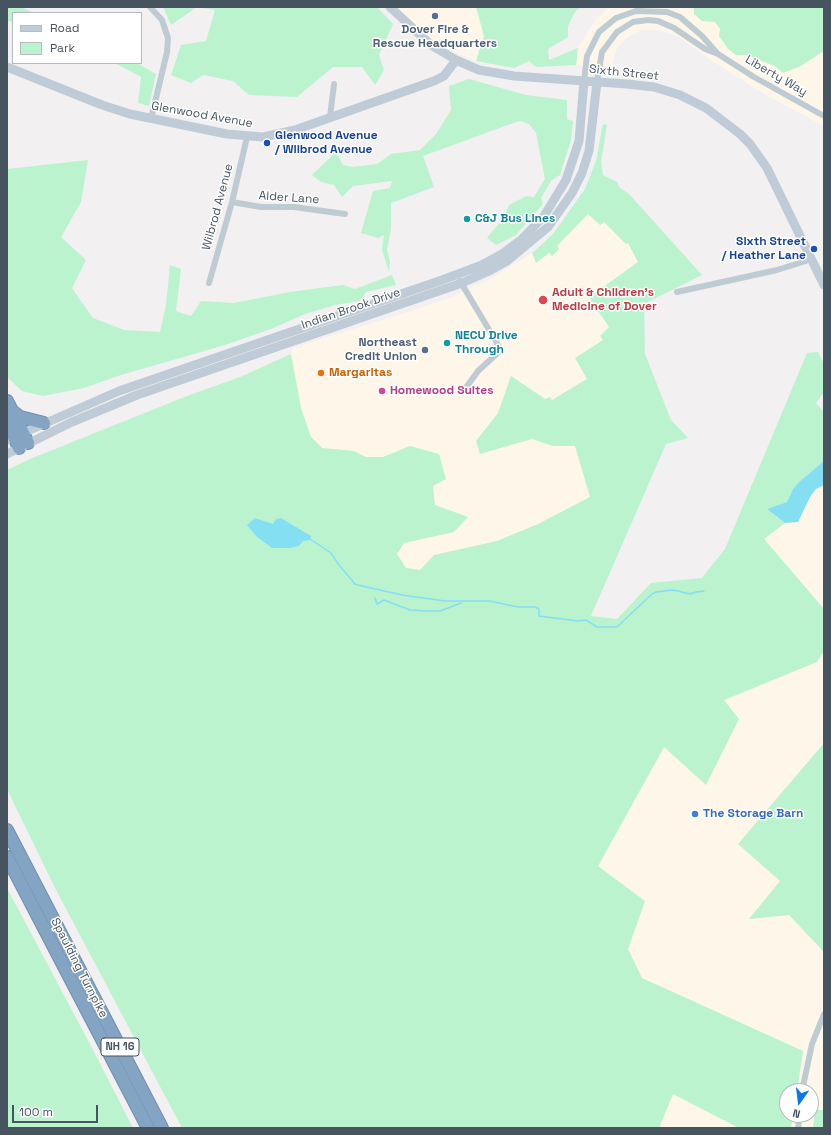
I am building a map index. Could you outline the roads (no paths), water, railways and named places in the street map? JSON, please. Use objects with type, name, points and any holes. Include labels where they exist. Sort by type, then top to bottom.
[{"type":"highway","points":[[8,411],[20,417],[44,423]]},
{"type":"highway","points":[[8,411],[18,440]]},
{"type":"highway","name":"Spaulding Turnpike","points":[[7,830],[162,1128]]},
{"type":"highway","name":"Spaulding Turnpike","points":[[7,857],[148,1128]]},
{"type":"main road","name":"Sixth Street","points":[[390,7],[419,35],[456,60],[494,73],[639,85],[670,91],[698,103],[726,122],[750,144],[767,168],[824,285]]},
{"type":"main road","name":"Glenwood Avenue","points":[[7,67],[102,105],[151,119],[247,137],[278,134],[440,79],[448,72],[456,60]]},
{"type":"main road","name":"Indian Brook Drive","points":[[7,454],[18,440],[44,423],[119,391],[491,261],[513,246],[537,224],[556,198],[570,170],[578,146],[584,81]]},
{"type":"main road","name":"Indian Brook Drive","points":[[18,440],[91,414],[157,387],[462,283],[493,269],[516,255],[548,227],[562,211],[580,178],[589,151],[597,82]]},
{"type":"street","points":[[150,7],[162,20],[168,38],[167,52],[151,119]]},
{"type":"street","name":"Liberty Way","points":[[584,81],[587,56],[599,32],[616,18],[636,11],[667,12],[680,17],[702,36],[718,54]]},
{"type":"street","name":"Liberty Way","points":[[597,82],[600,58],[608,42],[623,26],[638,21],[653,20],[664,23],[705,49],[718,54],[754,77],[824,116]]},
{"type":"street","points":[[330,117],[334,84]]},
{"type":"street","name":"Wilbrod Avenue","points":[[209,283],[232,202],[247,137]]},
{"type":"street","name":"Alder Lane","points":[[232,202],[261,207],[294,207],[345,214]]},
{"type":"street","points":[[677,292],[777,270],[812,259]]},
{"type":"street","points":[[457,274],[502,350],[478,371],[465,389]]},
{"type":"street","points":[[804,1083],[812,1044],[824,1014]]},
{"type":"water","points":[[824,461],[824,485],[816,489],[810,497],[798,522],[785,523],[767,509],[787,502],[793,489],[800,481]]},
{"type":"water","points":[[255,518],[273,524],[276,519],[281,518],[311,536],[310,540],[303,541],[299,546],[290,548],[272,548],[257,537],[247,525]]},
{"type":"waterway","points":[[310,539],[331,553],[355,584],[358,585],[402,595],[445,601],[489,601],[518,607],[535,607],[539,609],[539,616],[578,621],[586,620],[597,627],[617,627],[656,592],[673,590],[690,594],[704,591]]},
{"type":"waterway","points":[[375,598],[377,604],[384,600],[410,610],[426,611],[440,611],[461,603]]},
{"type":"place","name":"Dover Fire & Rescue Headquarters","points":[[435,16]]},
{"type":"place","name":"Glenwood Avenue / Wilbrod Avenue","points":[[267,143]]},
{"type":"place","name":"C&J Bus Lines","points":[[467,219]]},
{"type":"place","name":"Sixth Street / Heather Lane","points":[[814,249]]},
{"type":"place","name":"Adult & Children's Medicine of Dover","points":[[543,300]]},
{"type":"place","name":"NECU Drive Through","points":[[447,343]]},
{"type":"place","name":"Northeast Credit Union","points":[[425,350]]},
{"type":"place","name":"Margaritas","points":[[321,373]]},
{"type":"place","name":"Homewood Suites","points":[[382,391]]},
{"type":"place","name":"The Storage Barn","points":[[695,814]]}]
